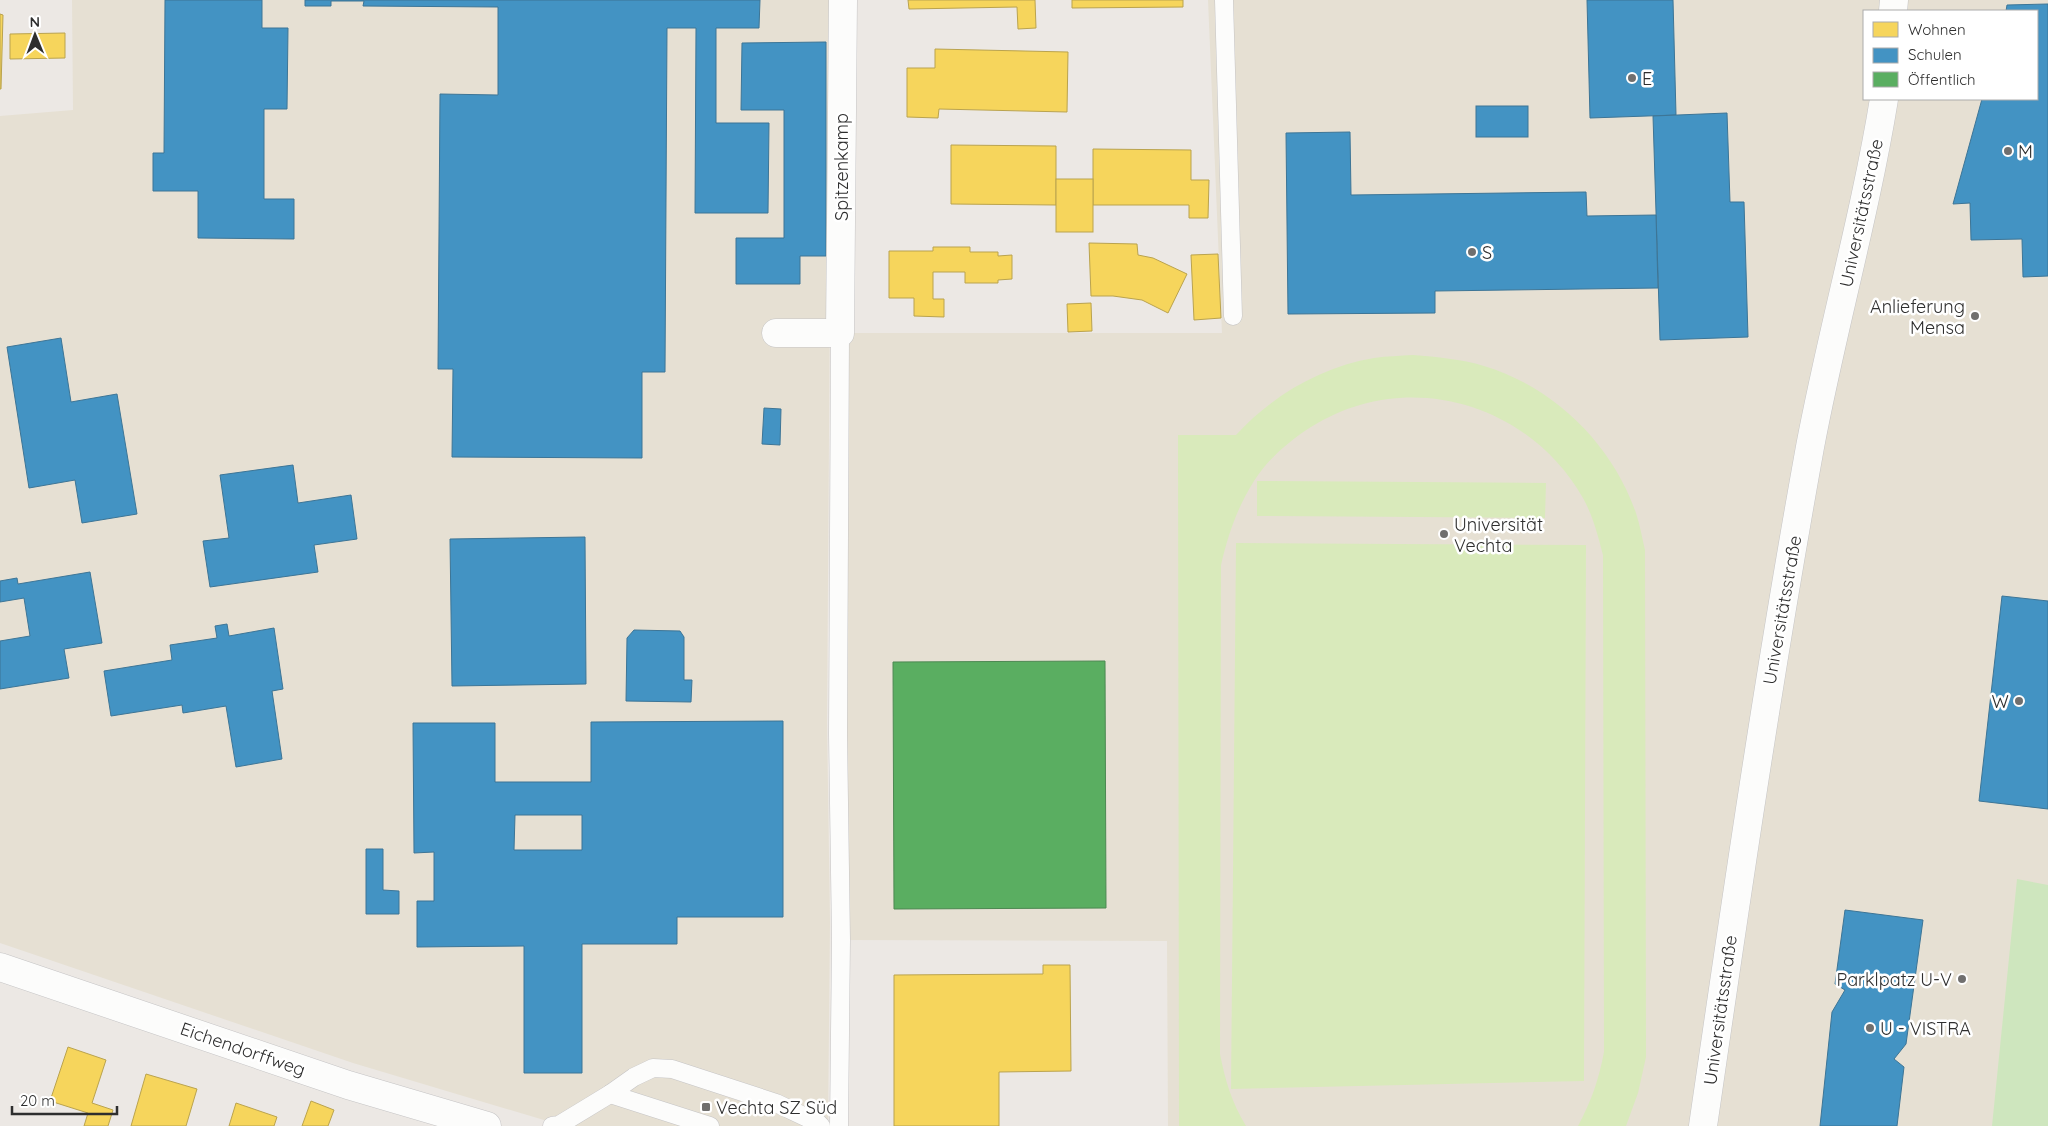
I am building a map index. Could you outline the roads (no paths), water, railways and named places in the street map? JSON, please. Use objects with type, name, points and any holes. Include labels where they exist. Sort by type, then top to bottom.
[{"type":"street","name":"Spitzenkamp","points":[[840,333],[843,0]]},
{"type":"street","name":"Universitätsstraße","points":[[1703,1126],[1751,795],[1807,464],[1869,184],[1884,100]]},
{"type":"street","points":[[776,333],[840,333]]},
{"type":"street","name":"Eichendorffweg","points":[[0,966],[339,1082],[423,1118],[487,1126]]},
{"type":"lane","points":[[1224,0],[1233,316]]},
{"type":"lane","points":[[839,1126],[841,940],[838,724],[840,333]]},
{"type":"lane","points":[[552,1126],[559,1124],[610,1094],[634,1077],[653,1068],[672,1069],[776,1102],[818,1123],[820,1126]]},
{"type":"lane","points":[[610,1094],[710,1126]]},
{"type":"place","name":"E","points":[[1632,78]]},
{"type":"place","name":"M","points":[[2008,151]]},
{"type":"place","name":"S","points":[[1472,252]]},
{"type":"place","name":"Anlieferung Mensa","points":[[1975,316]]},
{"type":"place","name":"Universität Vechta","points":[[1444,534]]},
{"type":"place","name":"W","points":[[2019,701]]},
{"type":"place","name":"Parklpatz U-V","points":[[1962,979]]},
{"type":"place","name":"U - VISTRA","points":[[1870,1028]]},
{"type":"place","name":"Vechta SZ Süd","points":[[706,1107]]}]
